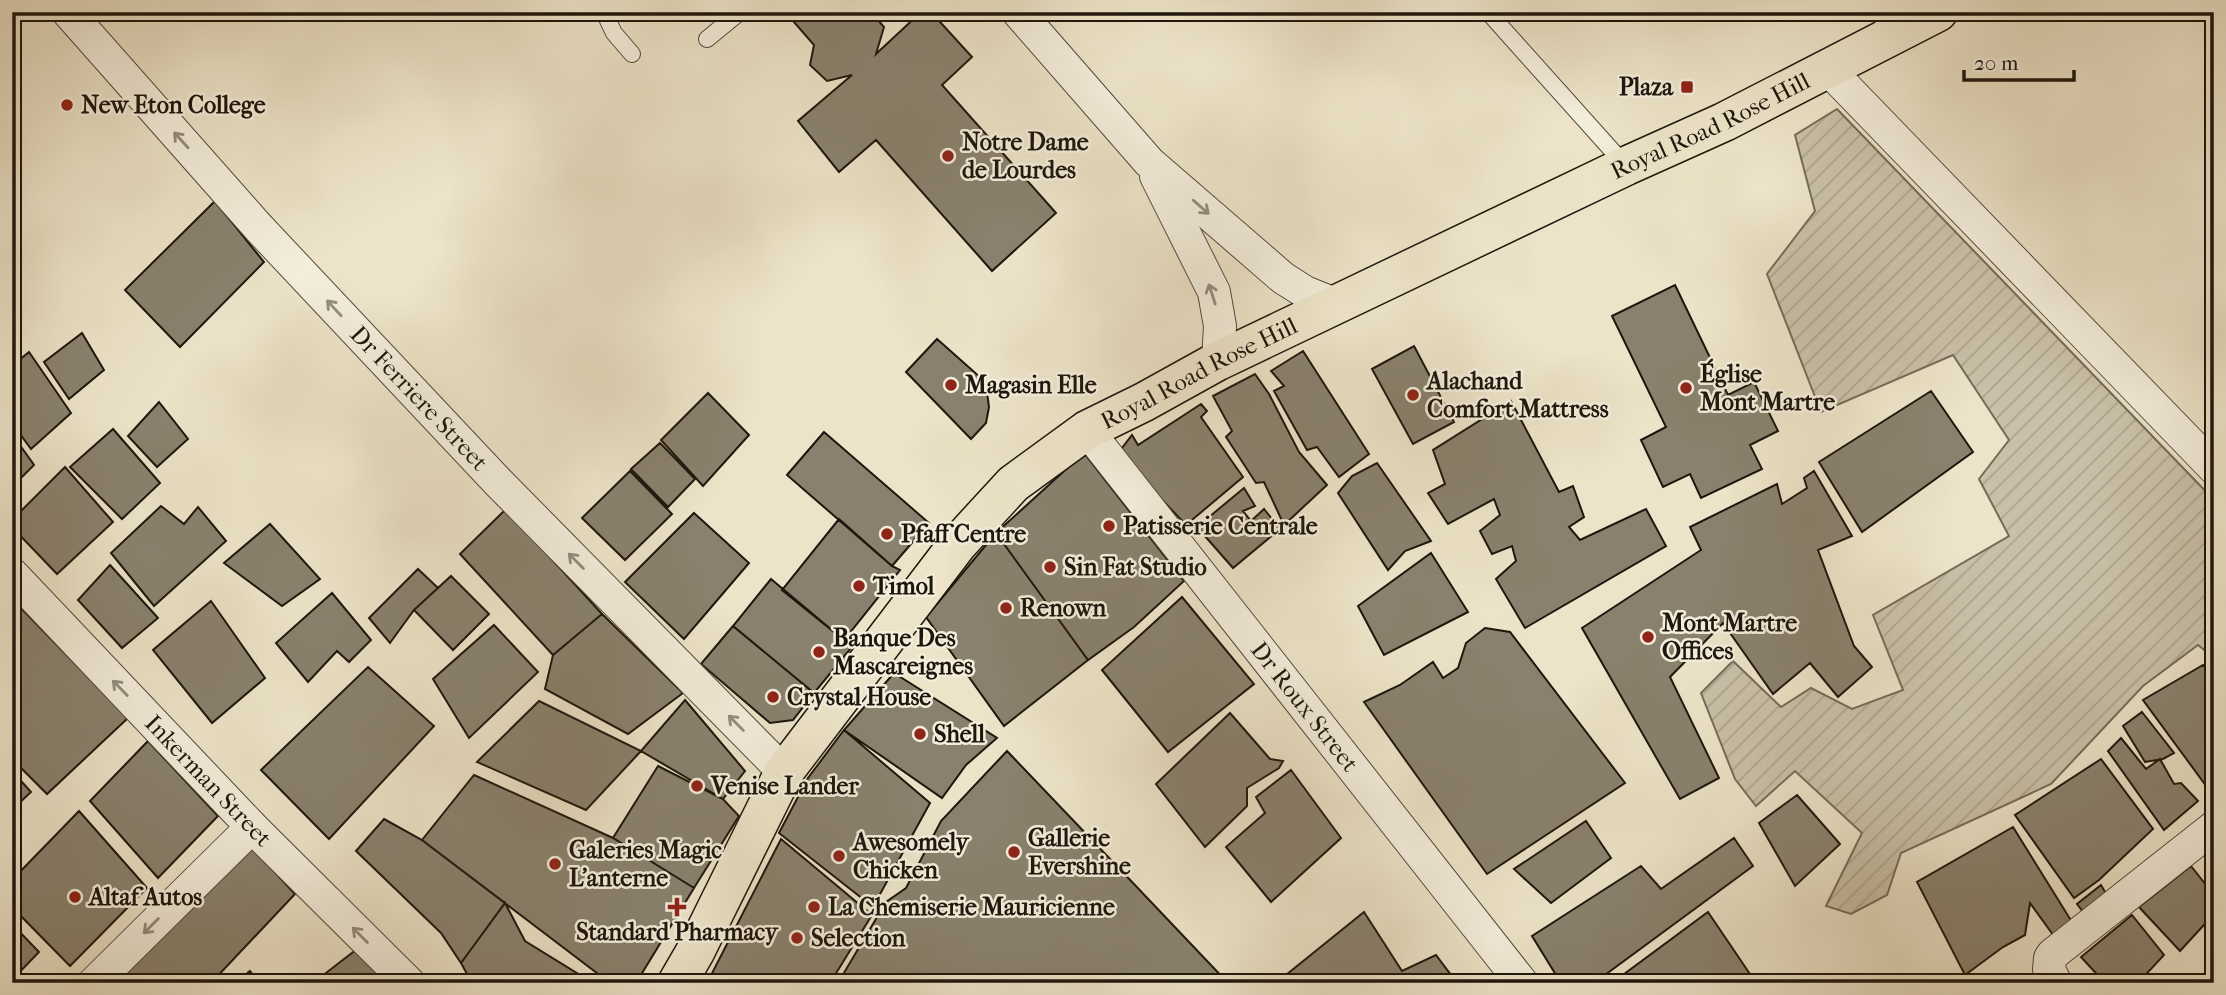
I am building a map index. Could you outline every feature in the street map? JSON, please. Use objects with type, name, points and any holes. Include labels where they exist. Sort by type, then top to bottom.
[{"type":"main road","name":"Royal Road Rose Hill","points":[[677,983],[784,772],[957,545],[1013,484],[1087,430],[1218,361],[1724,122],[1827,68],[1885,24],[1938,12]]},
{"type":"street","name":"Dr Ferriere Street","points":[[68,12],[306,279],[497,481],[784,772]]},
{"type":"street","points":[[1018,12],[1149,162],[1283,278],[1306,292],[1337,305]]},
{"type":"street","points":[[1827,68],[2214,468]]},
{"type":"street","points":[[1149,162],[1214,292],[1220,327],[1218,361]]},
{"type":"street","name":"Dr Roux Street","points":[[1087,430],[1522,983]]},
{"type":"street","name":"Inkerman Street","points":[[12,574],[252,827],[408,983]]},
{"type":"street","points":[[94,983],[252,827]]},
{"type":"street","points":[[2056,983],[2049,970],[2053,954],[2214,827]]},
{"type":"lane","points":[[604,12],[614,33],[632,54]]},
{"type":"lane","points":[[707,39],[740,12]]},
{"type":"lane","points":[[1488,12],[1626,166]]},
{"type":"shaded area","points":[[1837,109],[2214,500],[2214,658],[2198,645],[2143,686],[2051,784],[1901,853],[1887,895],[1851,914],[1826,906],[1862,833],[1795,771],[1756,806],[1735,779],[1701,693],[1733,661],[1781,707],[1811,688],[1852,709],[1903,690],[1873,615],[2009,536],[1979,479],[2009,440],[1953,355],[1821,412],[1767,274],[1815,211],[1795,135]]},
{"type":"building","name":"Notre Dame de Lourdes","points":[[871,12],[884,27],[876,54],[921,12],[931,12],[972,57],[942,85],[1056,213],[992,271],[876,140],[839,172],[798,121],[852,75],[827,81],[810,65],[814,45],[787,14]]},
{"type":"building","points":[[215,201],[264,262],[180,347],[125,290]]},
{"type":"building","name":"Église Mont Martre","points":[[1675,285],[1728,395],[1754,382],[1778,431],[1750,445],[1762,469],[1701,498],[1690,474],[1663,487],[1641,440],[1666,427],[1612,316]]},
{"type":"building","points":[[82,333],[104,370],[69,399],[44,362]]},
{"type":"building","name":"Magasin Elle","points":[[937,339],[981,378],[987,392],[989,407],[986,423],[971,439],[906,372]]},
{"type":"building","name":"Alachand Comfort Mattress","points":[[1414,346],[1454,422],[1413,444],[1372,369]]},
{"type":"building","points":[[1303,351],[1369,454],[1339,477],[1317,447],[1307,450],[1274,391],[1284,386],[1271,371]]},
{"type":"building","points":[[29,352],[71,413],[31,449],[12,423],[12,366]]},
{"type":"building","points":[[1255,374],[1269,394],[1299,452],[1327,485],[1284,525],[1264,482],[1256,483],[1226,437],[1232,431],[1213,396]]},
{"type":"building","points":[[1931,391],[1973,452],[1862,532],[1819,462]]},
{"type":"building","points":[[708,393],[749,435],[703,486],[661,440]]},
{"type":"building","points":[[1511,401],[1559,492],[1573,486],[1584,517],[1569,527],[1580,540],[1646,509],[1666,546],[1525,628],[1496,579],[1516,561],[1512,546],[1492,554],[1480,531],[1500,515],[1494,499],[1448,524],[1428,493],[1445,484],[1433,450]]},
{"type":"building","points":[[159,402],[188,439],[157,467],[128,436]]},
{"type":"building","points":[[1201,404],[1207,411],[1201,417],[1243,477],[1186,525],[1127,463],[1122,448],[1132,435],[1138,445]]},
{"type":"building","points":[[113,429],[160,483],[122,519],[70,467]]},
{"type":"building","points":[[824,432],[929,523],[892,566],[787,475]]},
{"type":"building","points":[[12,434],[34,465],[12,487]]},
{"type":"building","points":[[660,443],[695,479],[668,507],[631,469]]},
{"type":"building","points":[[1084,453],[1184,581],[1134,627],[1088,660],[996,533]]},
{"type":"building","points":[[1377,463],[1431,541],[1405,551],[1388,570],[1338,493],[1352,476]]},
{"type":"building","points":[[65,467],[113,522],[57,574],[12,527],[12,520]]},
{"type":"building","points":[[630,471],[672,514],[625,560],[582,518]]},
{"type":"building","name":"Mont Martre Offices","points":[[1814,471],[1852,536],[1818,550],[1854,646],[1872,667],[1838,697],[1810,663],[1773,694],[1723,623],[1670,677],[1719,778],[1680,799],[1582,628],[1701,550],[1690,527],[1777,484],[1782,504],[1807,488],[1804,478]]},
{"type":"building","points":[[1244,488],[1255,506],[1243,511],[1251,521],[1264,509],[1280,529],[1233,568],[1197,527]]},
{"type":"building","points":[[161,506],[184,524],[198,507],[226,541],[154,606],[111,553]]},
{"type":"building","points":[[506,509],[602,614],[553,655],[460,554]]},
{"type":"building","points":[[694,513],[749,563],[684,639],[625,582]]},
{"type":"building","points":[[839,519],[900,570],[844,640],[782,590]]},
{"type":"building","points":[[270,524],[320,579],[282,606],[224,563]]},
{"type":"building","points":[[996,533],[1088,660],[1004,726],[926,617]]},
{"type":"building","points":[[1431,553],[1468,612],[1384,655],[1358,606]]},
{"type":"building","points":[[110,565],[158,618],[122,648],[78,600]]},
{"type":"building","points":[[418,569],[438,588],[414,610],[390,643],[369,618]]},
{"type":"building","points":[[451,576],[489,614],[453,650],[414,610]]},
{"type":"building","points":[[771,579],[852,647],[814,693],[733,626]]},
{"type":"building","points":[[332,593],[371,640],[349,662],[337,651],[308,682],[276,643]]},
{"type":"building","points":[[1182,597],[1254,684],[1168,752],[1102,670]]},
{"type":"building","points":[[211,601],[265,678],[212,723],[153,650]]},
{"type":"building","points":[[18,605],[128,718],[47,794],[12,759],[12,611]]},
{"type":"building","points":[[602,614],[683,693],[628,734],[545,689],[553,655]]},
{"type":"building","points":[[494,625],[538,672],[469,738],[433,679]]},
{"type":"building","points":[[733,626],[814,693],[793,720],[770,723],[701,664]]},
{"type":"building","points":[[1485,628],[1510,632],[1625,783],[1487,874],[1364,702],[1400,685],[1433,662],[1443,678],[1458,668],[1466,643]]},
{"type":"building","points":[[2203,665],[2214,677],[2212,794],[2143,700]]},
{"type":"building","points":[[368,667],[434,726],[329,839],[261,770]]},
{"type":"building","name":"Shell","points":[[894,673],[997,738],[966,765],[942,798],[844,730]]},
{"type":"building","points":[[685,700],[745,771],[723,799],[641,751]]},
{"type":"building","points":[[539,701],[641,751],[586,810],[477,762]]},
{"type":"building","points":[[2142,712],[2174,753],[2163,759],[2145,762],[2123,726]]},
{"type":"building","points":[[1230,713],[1270,759],[1283,761],[1279,768],[1247,788],[1247,806],[1205,847],[1156,784]]},
{"type":"building","points":[[844,730],[930,803],[873,907],[779,833],[808,778]]},
{"type":"building","points":[[2121,738],[2146,769],[2160,759],[2174,784],[2181,783],[2198,801],[2164,830],[2108,751]]},
{"type":"building","points":[[148,741],[218,816],[158,878],[90,801]]},
{"type":"building","name":"Gallerie Evershine","points":[[1007,751],[1228,983],[838,983],[886,902],[906,888],[941,821]]},
{"type":"building","points":[[2101,759],[2153,829],[2099,880],[2074,898],[2015,815]]},
{"type":"building","points":[[658,766],[723,799],[739,816],[694,888],[613,838]]},
{"type":"building","points":[[1291,770],[1341,838],[1271,902],[1226,847],[1265,813],[1256,797]]},
{"type":"building","points":[[12,771],[31,792],[12,810]]},
{"type":"building","name":"Galeries Magic L'anterne","points":[[474,775],[613,838],[694,888],[636,983],[610,983],[422,840]]},
{"type":"building","points":[[1797,795],[1840,844],[1795,886],[1759,823]]},
{"type":"building","name":"Altaf Autos","points":[[79,811],[147,888],[70,966],[12,907],[12,880]]},
{"type":"building","points":[[384,819],[422,840],[505,903],[461,963],[441,933],[356,851]]},
{"type":"building","points":[[1586,821],[1611,858],[1551,903],[1514,869]]},
{"type":"building","points":[[2013,827],[2072,922],[2056,939],[2030,903],[2025,935],[2003,947],[1965,975],[1917,882]]},
{"type":"building","points":[[1734,838],[1753,866],[1594,983],[1561,983],[1532,936],[1641,866],[1661,889]]},
{"type":"building","points":[[781,839],[872,915],[830,983],[707,983]]},
{"type":"building","points":[[251,846],[295,894],[211,983],[118,983],[114,978]]},
{"type":"building","points":[[2191,866],[2214,895],[2214,914],[2180,951],[2139,907]]},
{"type":"building","points":[[2101,885],[2112,904],[2090,921],[2077,904]]},
{"type":"building","points":[[505,903],[525,941],[593,983],[472,983],[461,963]]},
{"type":"building","points":[[1364,912],[1402,971],[1436,955],[1457,983],[1276,983]]},
{"type":"building","points":[[1708,912],[1756,983],[1612,983]]},
{"type":"building","points":[[2132,915],[2164,955],[2138,983],[2105,983],[2081,957]]},
{"type":"building","points":[[12,924],[39,952],[12,980]]},
{"type":"building","points":[[357,949],[391,983],[313,983]]},
{"type":"building","points":[[250,971],[259,983],[235,983]]},
{"type":"place","name":"Plaza","points":[[1687,87]]},
{"type":"place","name":"New Eton College","points":[[67,105]]},
{"type":"place","name":"Notre Dame de Lourdes","points":[[948,156]]},
{"type":"place","name":"Magasin Elle","points":[[951,385]]},
{"type":"place","name":"Église Mont Martre","points":[[1686,388]]},
{"type":"place","name":"Alachand Comfort Mattress","points":[[1413,395]]},
{"type":"place","name":"Patisserie Centrale","points":[[1109,526]]},
{"type":"place","name":"Pfaff Centre","points":[[887,534]]},
{"type":"place","name":"Sin Fat Studio","points":[[1050,567]]},
{"type":"place","name":"Timol","points":[[859,586]]},
{"type":"place","name":"Renown","points":[[1006,608]]},
{"type":"place","name":"Mont Martre Offices","points":[[1648,637]]},
{"type":"place","name":"Banque Des Mascareignes","points":[[819,652]]},
{"type":"place","name":"Crystal House","points":[[773,697]]},
{"type":"place","name":"Shell","points":[[920,734]]},
{"type":"place","name":"Venise Lander","points":[[697,786]]},
{"type":"place","name":"Gallerie Evershine","points":[[1014,852]]},
{"type":"place","name":"Awesomely Chicken","points":[[839,856]]},
{"type":"place","name":"Galeries Magic L'anterne","points":[[555,864]]},
{"type":"place","name":"Altaf Autos","points":[[75,897]]},
{"type":"place","name":"Standard Pharmacy","points":[[677,907]]},
{"type":"place","name":"La Chemiserie Mauricienne","points":[[814,907]]},
{"type":"place","name":"Selection","points":[[797,938]]}]
